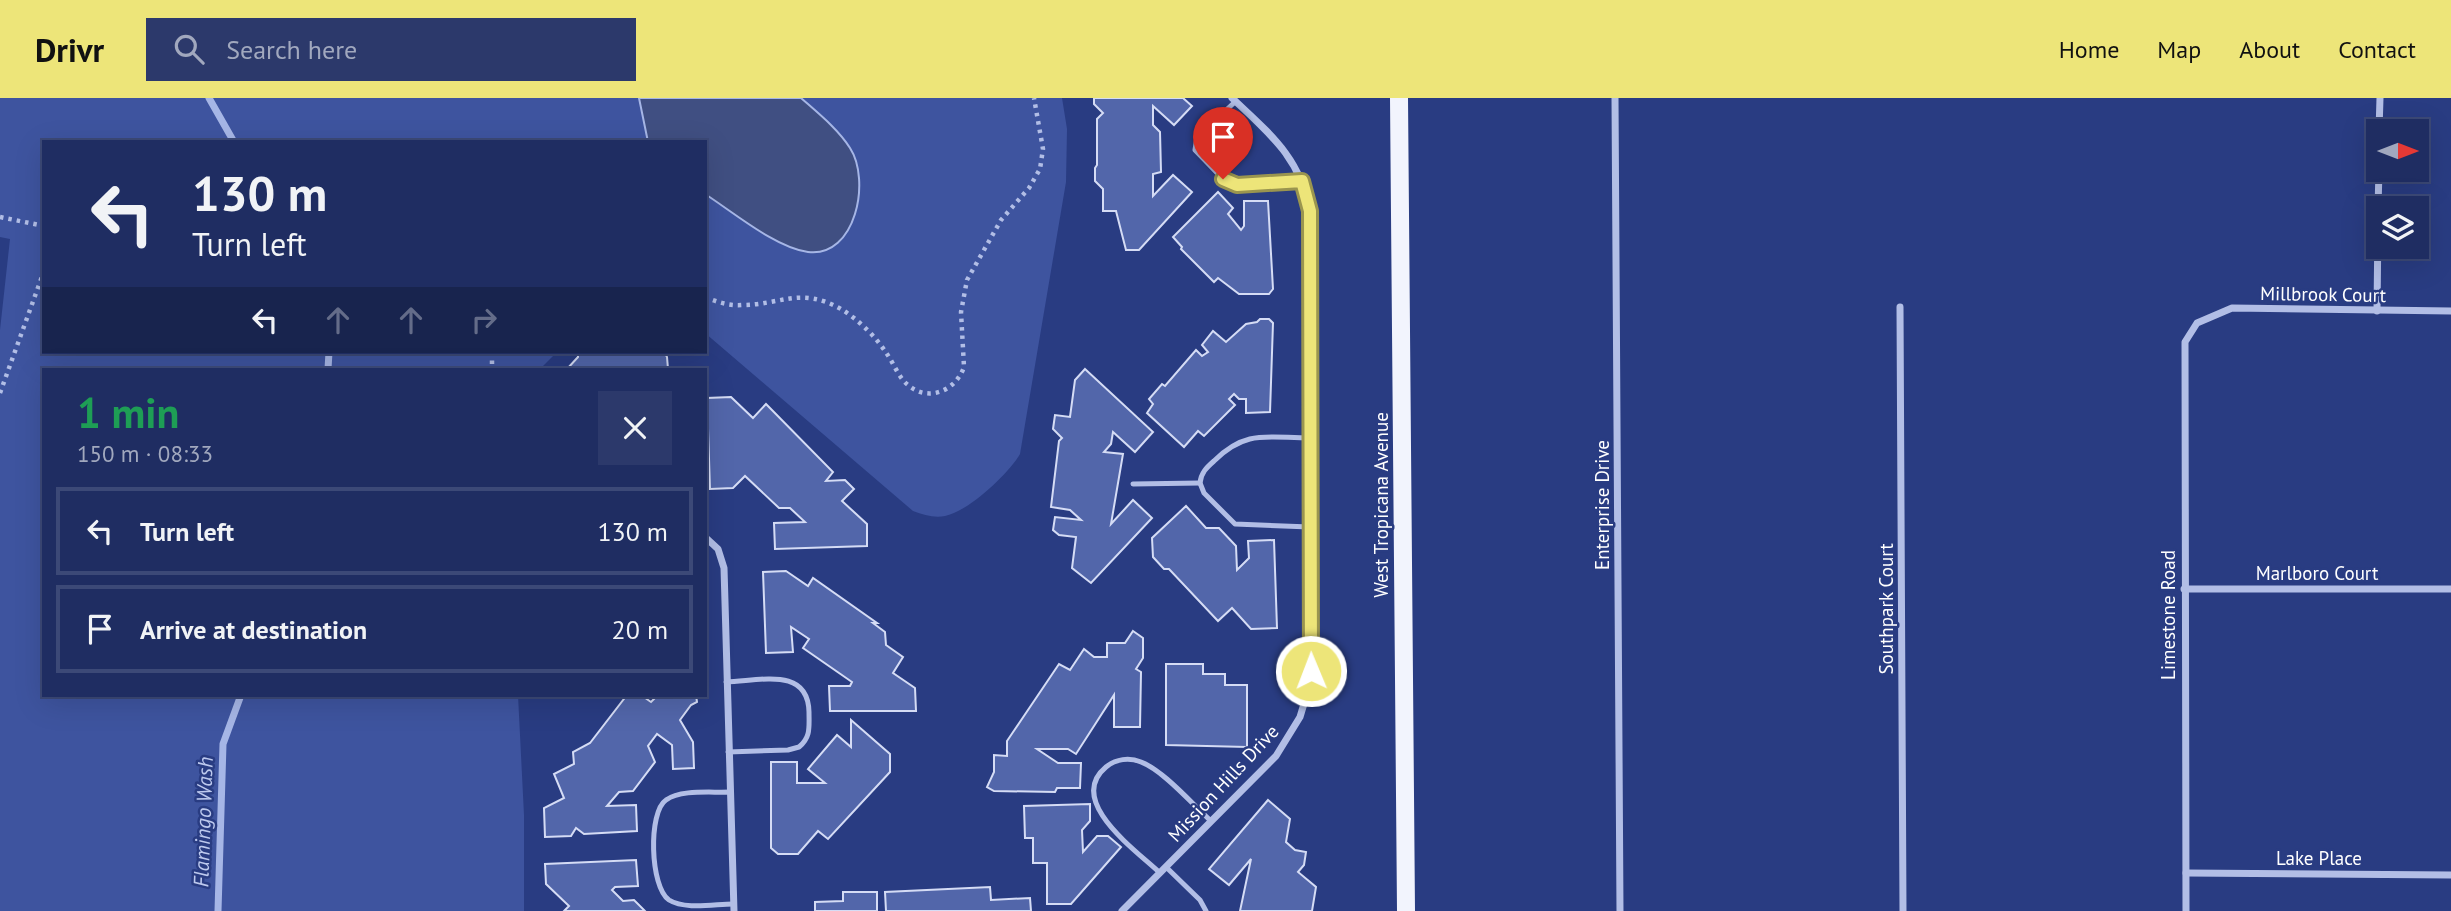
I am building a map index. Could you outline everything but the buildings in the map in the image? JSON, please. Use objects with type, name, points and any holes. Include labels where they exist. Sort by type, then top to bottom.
[{"type":"main road","name":"West Tropicana Avenue","points":[[1399,98],[1406,911]]},
{"type":"street","name":"Enterprise Drive","points":[[1615,98],[1620,911]]},
{"type":"street","points":[[2379,119],[2380,98]]},
{"type":"street","name":"Mission Hills Drive","points":[[1122,911],[1276,756],[1290,738],[1306,702],[1311,671],[1311,227],[1302,181],[1285,150],[1234,100]]},
{"type":"street","points":[[2377,311],[2378,259]]},
{"type":"street","name":"Southpark Court","points":[[1900,307],[1903,911]]},
{"type":"street","name":"Millbrook Court","points":[[2197,323],[2232,309],[2451,311]]},
{"type":"street","name":"Limestone Road","points":[[2186,911],[2183,589],[2185,342],[2197,323]]},
{"type":"street","points":[[707,539],[718,549],[724,568],[733,907]]},
{"type":"street","name":"Marlboro Court","points":[[2183,589],[2451,589]]},
{"type":"street","name":"Lake Place","points":[[2186,873],[2451,875]]},
{"type":"lane","points":[[1234,100],[1198,136],[1195,150],[1223,179],[1232,184],[1302,181]]},
{"type":"lane","points":[[1310,527],[1236,524],[1203,493],[1200,483],[1205,469],[1238,440],[1311,438]]},
{"type":"lane","points":[[1133,484],[1200,483]]},
{"type":"lane","points":[[726,682],[791,681],[804,688],[809,701],[810,731],[808,738],[799,747],[788,750],[729,752]]},
{"type":"lane","points":[[1206,911],[1200,900],[1099,812],[1093,792],[1101,772],[1117,761],[1126,759],[1145,763],[1211,821]]},
{"type":"lane","points":[[730,792],[670,797],[659,807],[654,820],[656,879],[664,895],[678,903],[733,907]]},
{"type":"path","points":[[707,298],[740,306],[784,297],[802,297],[832,304],[854,318],[871,334],[910,387],[929,394],[948,389],[961,376],[964,367],[961,312],[973,267],[1001,220],[1029,188],[1040,169],[1043,149],[1034,98]]},
{"type":"path","points":[[0,216],[42,226]]},
{"type":"path","points":[[0,393],[42,277]]},
{"type":"shaded area","points":[[0,98],[1062,98],[1067,129],[1066,182],[1020,454],[987,491],[955,513],[937,517],[913,511],[707,335],[707,140],[42,140],[42,354],[555,354],[541,368],[42,368],[42,697],[518,697],[524,815],[524,911],[0,911],[0,330],[10,239],[0,237]]},
{"type":"shaded area","points":[[639,98],[801,98],[840,134],[850,148],[859,179],[855,214],[838,243],[824,251],[808,252],[796,249],[755,228],[707,195],[707,140],[648,140]]},
{"type":"waterway","name":"Flamingo Wash","points":[[209,98],[233,140]]},
{"type":"waterway","name":"Flamingo Wash","points":[[328,368],[329,354]]},
{"type":"waterway","name":"Flamingo Wash","points":[[218,911],[223,744],[240,697]]},
{"type":"route","points":[[1223,179],[1237,185],[1302,181],[1310,211],[1311,671]]}]
